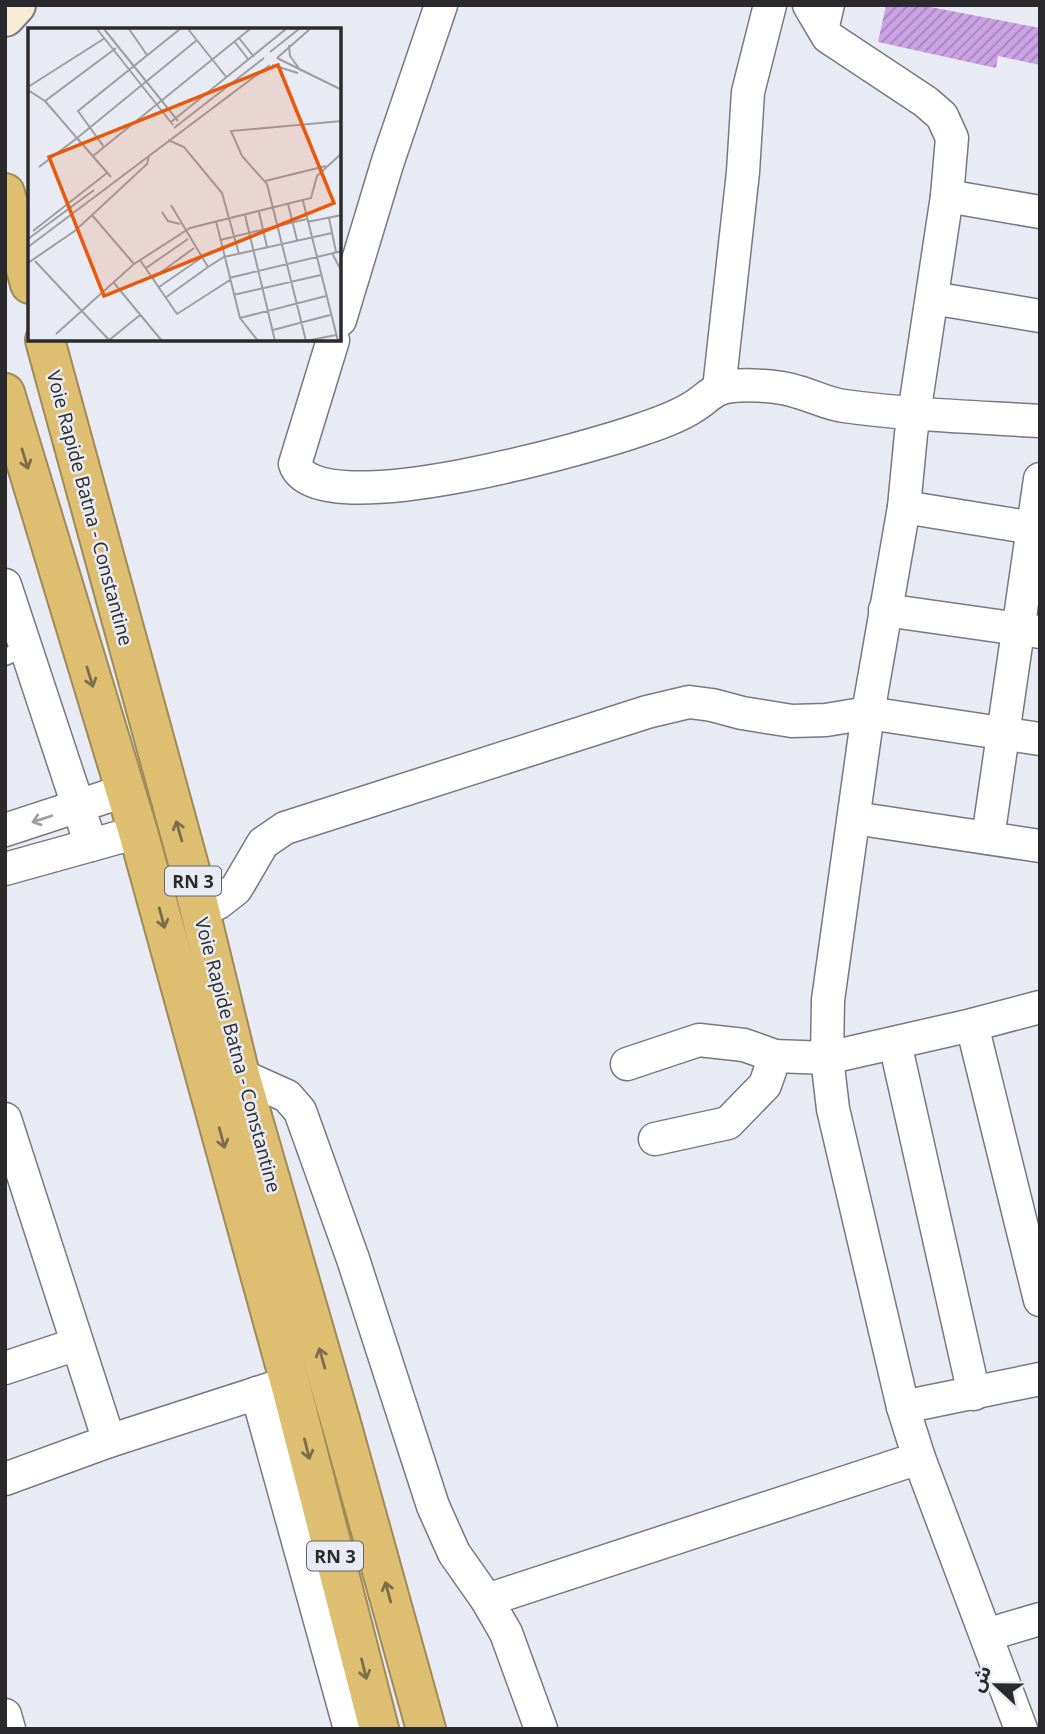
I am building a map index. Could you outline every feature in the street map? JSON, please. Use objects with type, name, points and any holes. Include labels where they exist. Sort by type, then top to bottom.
[{"type":"highway","points":[[5,193],[28,277]]},
{"type":"highway","name":"Voie Rapide Batna - Constantine","points":[[45,341],[200,911],[240,1075],[426,1729]]},
{"type":"highway","name":"Voie Rapide Batna - Constantine","points":[[5,393],[138,832],[274,1388],[379,1729]]},
{"type":"main road","points":[[5,17],[16,5]]},
{"type":"street","points":[[341,317],[388,161],[441,5]]},
{"type":"street","points":[[719,389],[743,172],[748,92],[770,5]]},
{"type":"street","points":[[809,5],[828,37],[942,116],[952,138],[947,196],[911,434],[904,507],[869,713],[828,1000],[827,1058],[833,1109],[903,1407],[919,1458],[1021,1729]]},
{"type":"street","points":[[947,196],[1040,212]]},
{"type":"street","points":[[932,298],[1040,316]]},
{"type":"street","points":[[333,341],[295,464],[298,473],[306,480],[328,485],[378,489],[496,471],[643,429],[691,409],[719,389],[748,386],[784,388],[840,406],[915,414],[1040,421]]},
{"type":"street","points":[[988,838],[1003,734],[1029,630],[1040,478]]},
{"type":"street","points":[[904,507],[1036,529]]},
{"type":"street","points":[[5,584],[16,653],[79,807],[91,845]]},
{"type":"street","points":[[885,610],[1029,630]]},
{"type":"street","points":[[200,911],[218,903],[236,889],[263,842],[285,828],[647,712],[689,702],[792,721],[826,720],[869,713],[1040,739]]},
{"type":"street","points":[[5,830],[124,791]]},
{"type":"street","points":[[854,818],[1040,846]]},
{"type":"street","points":[[5,869],[138,832]]},
{"type":"street","points":[[627,1064],[699,1041],[744,1045],[775,1056],[827,1058],[1040,1007]]},
{"type":"street","points":[[972,1025],[1040,1300]]},
{"type":"street","points":[[895,1043],[974,1394]]},
{"type":"street","points":[[655,1139],[727,1123],[765,1085],[775,1056]]},
{"type":"street","points":[[240,1075],[287,1096],[300,1111],[353,1259],[433,1506],[454,1553],[506,1633],[541,1729]]},
{"type":"street","points":[[5,1119],[109,1441]]},
{"type":"street","points":[[5,1368],[77,1344]]},
{"type":"street","points":[[903,1407],[1040,1379]]},
{"type":"street","points":[[5,1479],[109,1441],[274,1388],[349,1729]]},
{"type":"street","points":[[487,1600],[919,1458]]},
{"type":"street","points":[[986,1635],[1040,1619]]},
{"type":"street","points":[[5,1716],[9,1729]]},
{"type":"lane","points":[[828,37],[836,5]]},
{"type":"building","points":[[886,5],[920,5],[1040,28],[1040,65],[998,56],[996,68],[878,42]]}]
